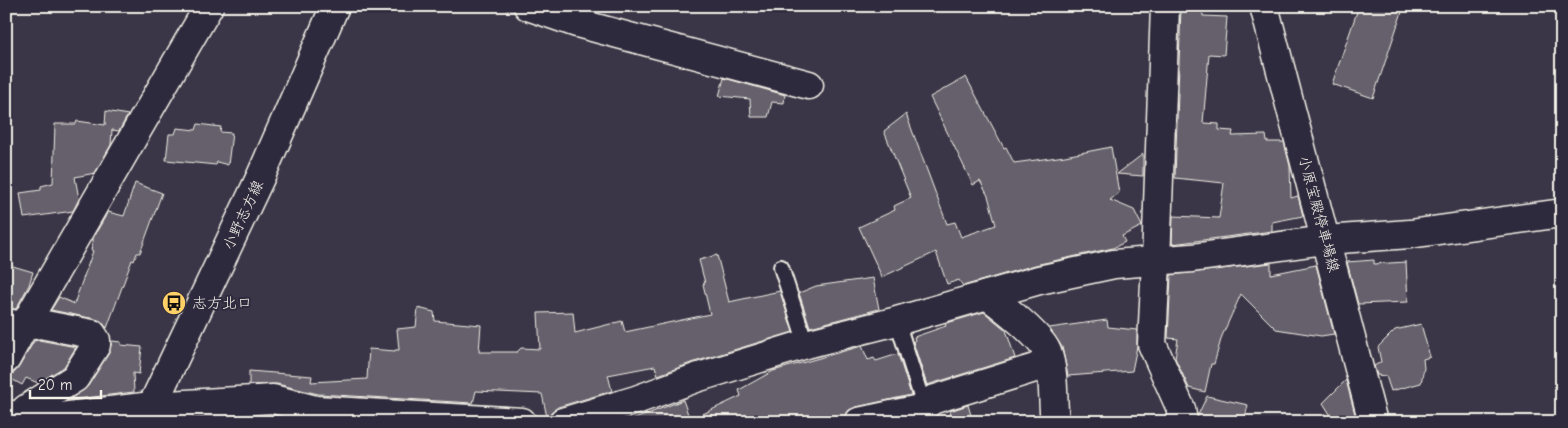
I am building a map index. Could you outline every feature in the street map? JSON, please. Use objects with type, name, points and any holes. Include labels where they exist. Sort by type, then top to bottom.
[{"type":"street","points":[[6,358],[15,325],[209,6]]},
{"type":"street","name":"小野志方線","points":[[149,414],[260,178],[335,6]]},
{"type":"street","points":[[528,6],[576,23],[809,85]]},
{"type":"street","points":[[1165,6],[1152,344],[1180,409],[1183,422]]},
{"type":"street","name":"小原宝殿停車場線","points":[[1264,6],[1373,422]]},
{"type":"street","points":[[563,422],[806,344],[897,321],[1040,280],[1114,264],[1156,262],[1326,240],[1410,234],[1562,213]]},
{"type":"street","points":[[987,295],[1013,315],[1043,346],[1050,362],[1055,422]]},
{"type":"street","points":[[12,417],[75,378],[96,345],[96,340],[92,334],[40,324],[15,325]]},
{"type":"street","points":[[859,422],[920,410],[927,414],[932,400],[1050,362]]},
{"type":"street","points":[[12,417],[44,419],[149,414],[273,399],[316,410],[522,422]]},
{"type":"lane","points":[[781,267],[806,344]]},
{"type":"lane","points":[[897,321],[927,414]]},
{"type":"building","points":[[1359,6],[1404,6],[1373,98],[1332,84]]},
{"type":"building","points":[[1181,7],[1202,7],[1203,16],[1227,17],[1224,55],[1209,54],[1203,123],[1219,124],[1219,130],[1233,131],[1232,136],[1266,135],[1267,142],[1284,142],[1290,166],[1291,198],[1298,196],[1303,216],[1272,222],[1272,231],[1172,244],[1173,216],[1219,218],[1224,183],[1175,178]]},
{"type":"building","points":[[966,77],[1014,163],[1111,147],[1119,193],[1110,200],[1134,210],[1142,226],[1122,236],[1125,242],[1113,248],[1035,265],[963,286],[959,280],[947,284],[936,252],[882,277],[859,227],[895,210],[894,206],[911,198],[884,131],[906,114],[947,224],[955,222],[961,237],[996,225],[988,196],[980,181],[973,185],[930,97]]},
{"type":"building","points":[[724,78],[785,95],[784,103],[772,102],[768,117],[751,117],[750,99],[719,96]]},
{"type":"building","points":[[106,111],[128,115],[119,131],[112,130],[111,145],[95,173],[75,177],[79,199],[73,211],[24,218],[20,193],[41,190],[41,186],[53,183],[55,124],[76,124],[77,121],[105,125]]},
{"type":"building","points":[[198,124],[221,127],[220,132],[232,133],[228,165],[217,162],[216,165],[166,160],[169,134],[175,134],[177,128],[196,130]]},
{"type":"building","points":[[1143,154],[1143,176],[1117,174]]},
{"type":"building","points":[[135,183],[162,193],[140,253],[137,253],[134,261],[132,260],[107,328],[101,321],[95,319],[51,310],[59,297],[74,304],[93,251],[91,250],[94,236],[108,212],[124,216]]},
{"type":"building","points":[[717,255],[729,302],[780,291],[793,332],[658,375],[655,366],[608,375],[612,391],[558,407],[551,412],[548,422],[542,394],[476,391],[473,403],[318,394],[277,384],[249,385],[249,371],[312,376],[311,382],[367,379],[369,349],[399,350],[397,329],[416,327],[418,308],[434,312],[435,321],[481,325],[479,352],[517,352],[521,348],[540,349],[538,313],[573,312],[575,333],[622,321],[625,332],[710,314],[699,260]]},
{"type":"building","points":[[1374,260],[1374,264],[1406,262],[1408,302],[1358,304],[1347,262]]},
{"type":"building","points":[[1271,263],[1271,274],[1316,265],[1334,334],[1321,336],[1276,329],[1241,294],[1222,336],[1214,364],[1211,364],[1205,392],[1189,388],[1175,358],[1178,339],[1168,338],[1171,275]]},
{"type":"building","points":[[6,264],[33,272],[29,285],[16,309],[6,308]]},
{"type":"building","points":[[873,278],[879,309],[810,327],[799,293],[816,286]]},
{"type":"building","points":[[984,312],[1006,330],[1015,358],[927,385],[913,342],[915,340],[914,337],[946,326],[945,324],[947,323]]},
{"type":"building","points":[[1107,320],[1108,327],[1137,330],[1137,346],[1132,371],[1068,376],[1062,347],[1049,328]]},
{"type":"building","points":[[1421,324],[1430,357],[1423,359],[1424,368],[1421,383],[1391,391],[1386,376],[1377,375],[1374,366],[1381,362],[1378,347],[1395,330]]},
{"type":"building","points":[[39,340],[76,347],[64,367],[38,383],[26,378],[22,385],[6,376],[14,373],[34,341]]},
{"type":"building","points":[[112,341],[121,342],[121,345],[142,347],[139,374],[133,373],[134,392],[69,400],[88,386],[109,353]]},
{"type":"building","points":[[862,346],[868,360],[874,358],[876,361],[898,354],[911,395],[856,407],[849,410],[845,416],[824,422],[627,422],[683,400],[690,420],[741,396],[739,390],[773,371]]},
{"type":"building","points":[[1346,380],[1357,422],[1335,422],[1323,403]]},
{"type":"building","points":[[1207,396],[1248,405],[1244,422],[1198,422],[1198,415]]},
{"type":"building","points":[[968,405],[973,422],[952,422],[950,411]]},
{"type":"building","points":[[271,415],[299,422],[248,422],[248,416]]},
{"type":"waterway","points":[[506,6],[522,12]]},
{"type":"place","name":"志方北口","points":[[174,303]]}]
